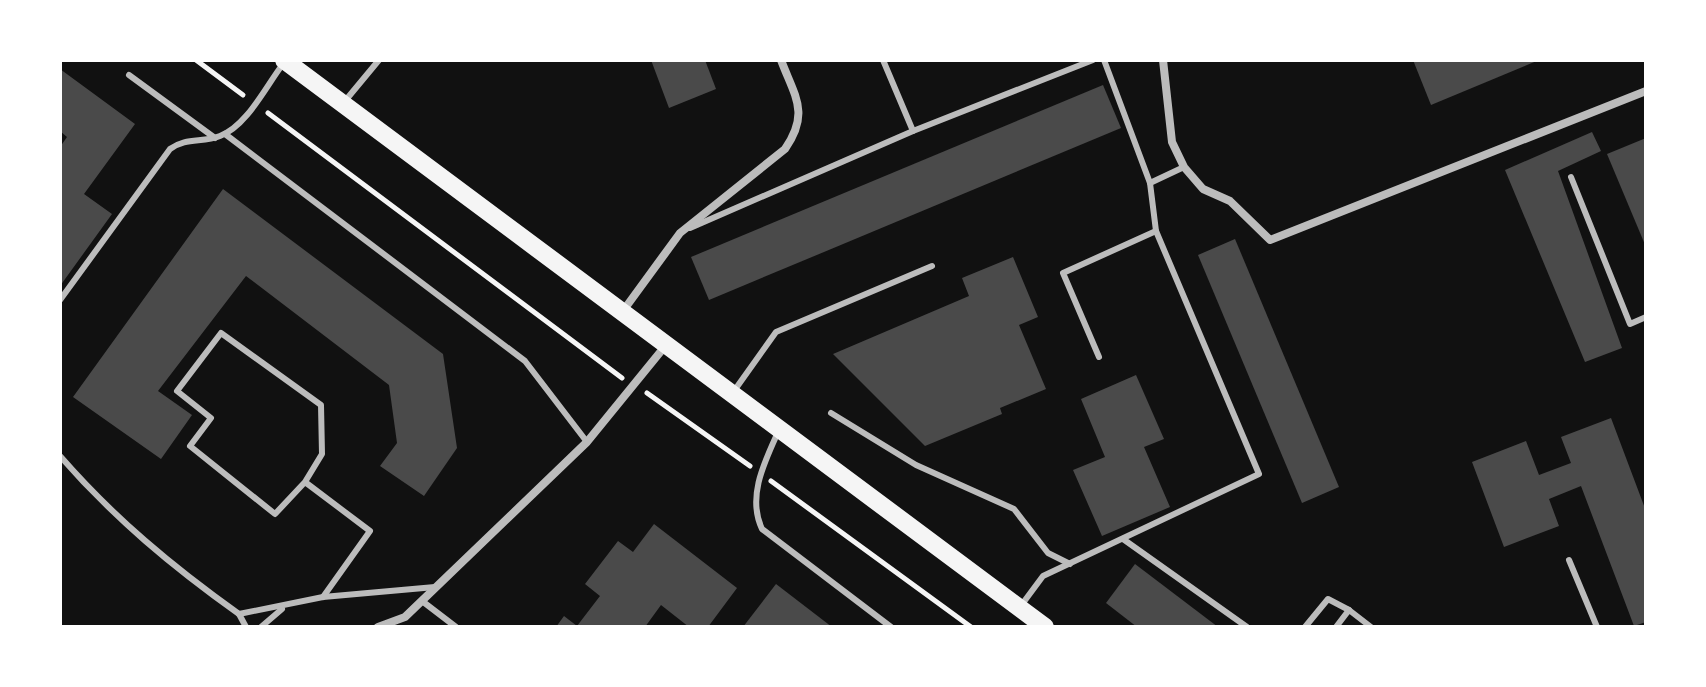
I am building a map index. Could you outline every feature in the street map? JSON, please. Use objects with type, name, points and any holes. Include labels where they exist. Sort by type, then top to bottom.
[{"type":"main road","points":[[285,60],[1045,627]]},
{"type":"street","points":[[623,312],[680,233],[785,149],[797,131],[801,112],[781,60]]},
{"type":"street","points":[[1163,60],[1169,127],[1184,167],[1203,189],[1230,201],[1270,240],[1646,91]]},
{"type":"street","points":[[378,627],[405,617],[587,442],[666,344]]},
{"type":"street","points":[[405,617],[412,627]]},
{"type":"lane","points":[[60,300],[170,149],[182,141],[225,134],[254,103],[285,60]]},
{"type":"lane","points":[[343,104],[379,60]]},
{"type":"lane","points":[[680,233],[913,131],[1093,60]]},
{"type":"lane","points":[[1020,608],[1043,576],[1259,474],[1156,231],[1150,183],[1104,60]]},
{"type":"lane","points":[[884,61],[913,131]]},
{"type":"lane","points":[[129,75],[215,138]]},
{"type":"lane","points":[[225,134],[525,361],[587,442]]},
{"type":"lane","points":[[1150,183],[1184,167]]},
{"type":"lane","points":[[1571,177],[1630,324],[1646,317]]},
{"type":"lane","points":[[1099,357],[1063,273],[1156,231]]},
{"type":"lane","points":[[732,394],[776,332],[932,266]]},
{"type":"lane","points":[[221,333],[321,405],[322,454],[305,482],[275,514],[190,446],[211,418],[177,391],[221,333]]},
{"type":"lane","points":[[831,413],[916,465],[1014,509],[1048,553],[1070,564]]},
{"type":"lane","points":[[779,429],[760,473],[755,513],[762,529],[891,627]]},
{"type":"lane","points":[[60,456],[124,525],[179,571],[239,614],[246,627]]},
{"type":"lane","points":[[305,482],[370,531],[323,597]]},
{"type":"lane","points":[[1123,539],[1247,627]]},
{"type":"lane","points":[[1569,560],[1597,627]]},
{"type":"lane","points":[[239,614],[323,597],[435,587]]},
{"type":"lane","points":[[1305,627],[1328,599],[1371,627]]},
{"type":"lane","points":[[422,601],[456,627]]},
{"type":"lane","points":[[261,627],[271,615],[287,606]]},
{"type":"lane","points":[[1336,627],[1349,610]]},
{"type":"path","points":[[196,60],[633,387],[659,399],[971,627]]},
{"type":"building","points":[[651,60],[705,60],[716,89],[669,108]]},
{"type":"building","points":[[1413,60],[1539,60],[1431,105]]},
{"type":"building","points":[[60,69],[135,124],[84,194],[112,214],[60,286],[60,147],[67,137],[60,131]]},
{"type":"building","points":[[1103,85],[1121,128],[709,300],[691,257]]},
{"type":"building","points":[[1592,132],[1601,151],[1558,171],[1622,348],[1585,362],[1505,170]]},
{"type":"building","points":[[1646,138],[1646,247],[1607,154]]},
{"type":"building","points":[[223,189],[443,354],[457,448],[424,496],[380,466],[397,443],[389,385],[246,276],[158,391],[192,415],[161,459],[73,397]]},
{"type":"building","points":[[1235,239],[1339,487],[1302,503],[1198,255]]},
{"type":"building","points":[[1013,257],[1038,317],[1019,325],[1046,389],[1000,408],[1002,414],[925,446],[833,354],[969,296],[962,278]]},
{"type":"building","points":[[1136,375],[1164,439],[1144,447],[1170,507],[1102,536],[1073,470],[1105,457],[1081,399]]},
{"type":"building","points":[[1611,418],[1646,511],[1646,622],[1634,626],[1581,486],[1549,499],[1559,526],[1504,547],[1472,462],[1526,441],[1539,475],[1571,463],[1561,437]]},
{"type":"building","points":[[654,524],[737,588],[708,627],[689,627],[661,605],[645,627],[556,627],[564,616],[577,626],[600,596],[585,584],[618,541],[633,552]]},
{"type":"building","points":[[1135,564],[1218,627],[1137,627],[1106,603]]},
{"type":"building","points":[[776,584],[832,627],[743,627]]}]
